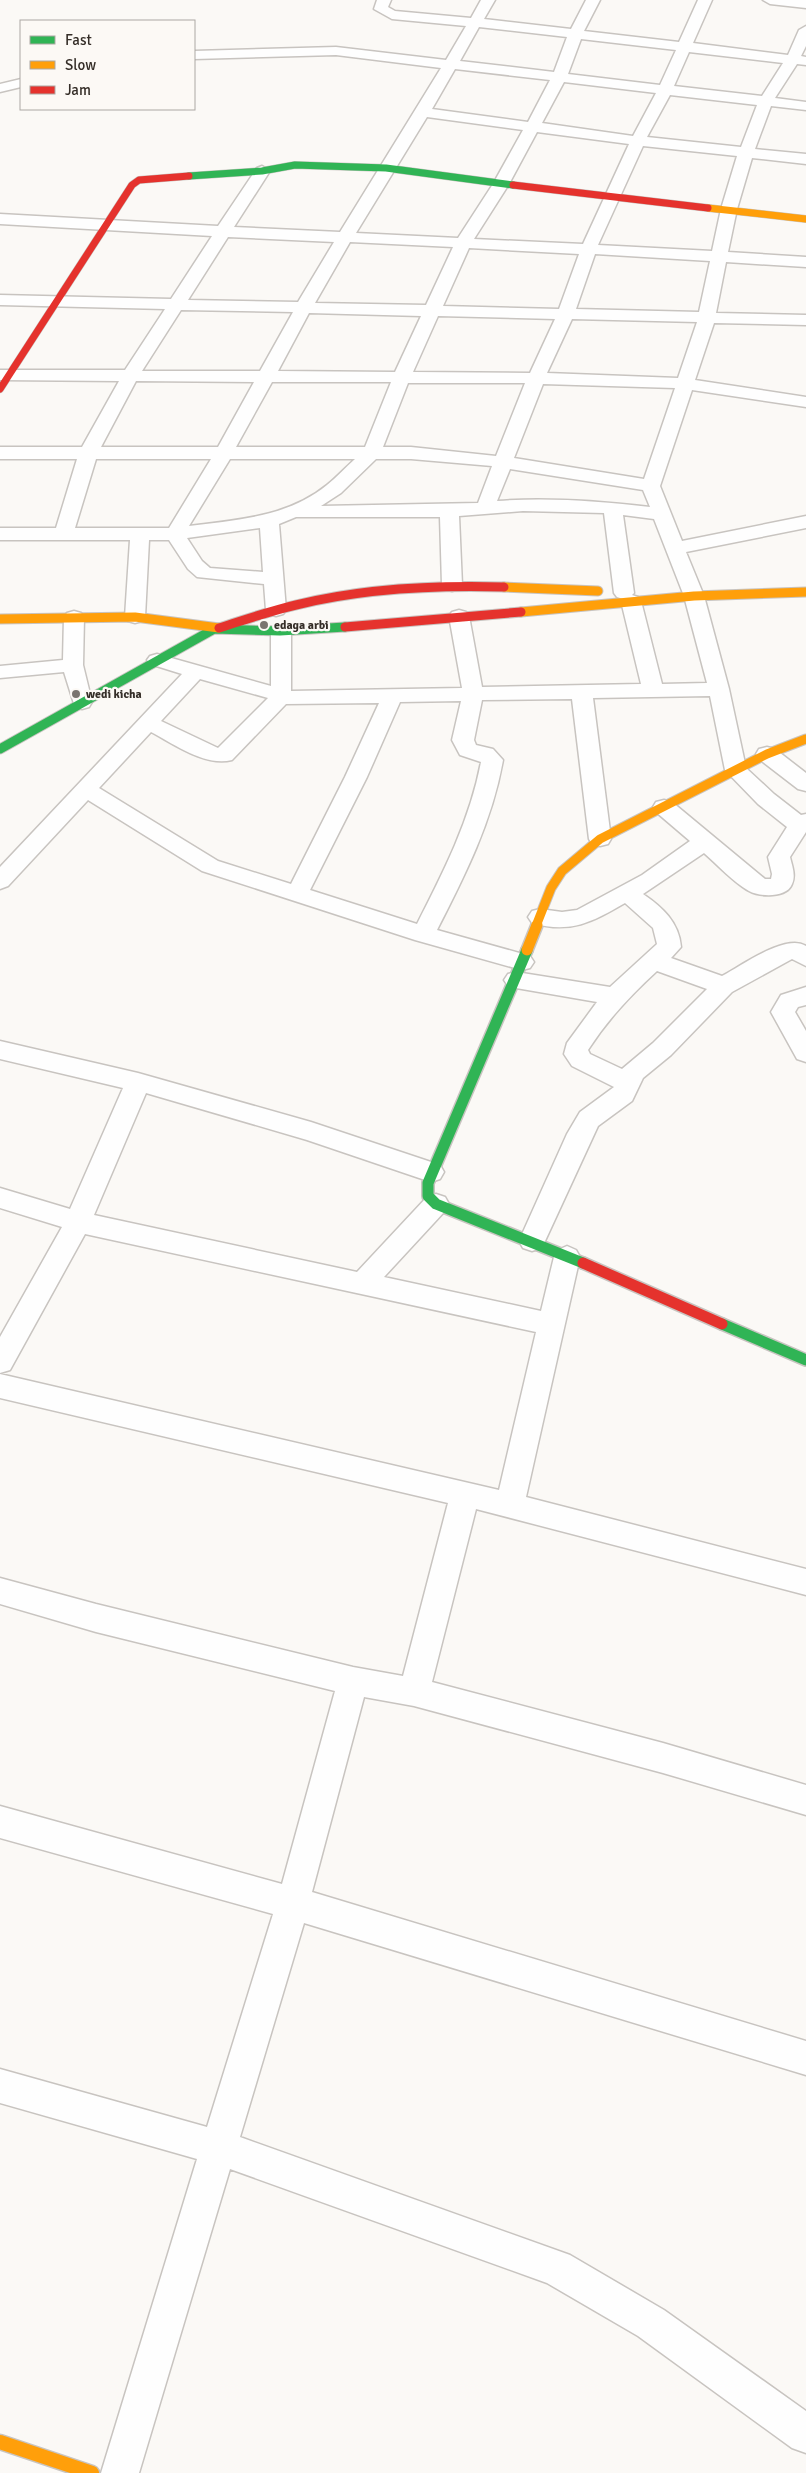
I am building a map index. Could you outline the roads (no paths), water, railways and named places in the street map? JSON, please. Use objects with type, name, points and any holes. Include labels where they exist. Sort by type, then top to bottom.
[{"type":"street","points":[[384,0],[381,9],[392,15],[474,22],[799,60]]},
{"type":"street","points":[[175,534],[224,453],[304,307],[386,168],[423,112],[488,0]]},
{"type":"street","points":[[0,534],[175,534],[269,521],[296,512],[334,489],[372,452],[402,376],[464,242],[501,184],[560,76],[575,35],[594,0]]},
{"type":"street","points":[[485,508],[536,378],[566,313],[588,250],[638,141],[666,90],[705,0]]},
{"type":"street","points":[[770,0],[806,4]]},
{"type":"street","points":[[664,808],[758,886],[771,888],[781,884],[783,874],[779,857],[802,823],[766,799],[736,770],[718,689],[694,596],[651,486],[683,383],[707,317],[729,209],[746,153],[766,101],[799,60],[806,30]]},
{"type":"street","points":[[195,54],[336,51],[806,106]]},
{"type":"street","points":[[0,88],[20,83]]},
{"type":"street","points":[[423,112],[638,141],[806,159]]},
{"type":"street","points":[[3,380],[132,185],[139,180],[262,171],[310,164],[386,168],[501,184],[613,195],[806,219]]},
{"type":"street","points":[[64,534],[88,454],[130,376],[262,171]]},
{"type":"street","points":[[0,219],[224,232],[464,242],[806,262]]},
{"type":"street","points":[[0,300],[432,309],[806,320]]},
{"type":"street","points":[[3,380],[130,376],[536,378],[683,383],[806,402]]},
{"type":"street","points":[[0,453],[411,453],[503,462],[651,486]]},
{"type":"street","points":[[296,512],[449,511],[523,506],[613,508],[662,514]]},
{"type":"street","points":[[613,508],[626,595],[653,691]]},
{"type":"street","points":[[449,511],[452,585]]},
{"type":"street","points":[[269,521],[276,610]]},
{"type":"street","points":[[676,548],[806,522]]},
{"type":"street","points":[[135,617],[140,534]]},
{"type":"street","points":[[175,534],[195,565],[204,573],[273,579]]},
{"type":"street","points":[[0,749],[214,629],[276,610],[345,595],[397,588],[452,585],[626,595],[694,596],[806,592]]},
{"type":"street","points":[[0,619],[135,617],[214,629],[281,633],[459,616],[626,595]]},
{"type":"street","points":[[423,934],[474,832],[489,786],[492,760],[490,757],[468,750],[463,740],[473,693],[459,616]]},
{"type":"street","points":[[74,617],[73,665],[82,702]]},
{"type":"street","points":[[149,723],[220,756],[224,755],[282,697],[281,633]]},
{"type":"street","points":[[157,660],[282,697],[582,693],[718,689]]},
{"type":"street","points":[[0,672],[73,665]]},
{"type":"street","points":[[0,880],[87,790],[195,672]]},
{"type":"street","points":[[582,693],[600,839]]},
{"type":"street","points":[[297,894],[356,776],[392,696]]},
{"type":"street","points":[[806,739],[767,754],[600,839],[585,849],[562,871],[552,888],[519,971],[431,1172],[428,1183],[428,1196],[436,1204],[532,1241],[806,1360]]},
{"type":"street","points":[[767,754],[806,784]]},
{"type":"street","points":[[87,790],[210,866],[423,934],[519,971],[615,996]]},
{"type":"street","points":[[540,917],[562,920],[582,918],[650,880],[705,841]]},
{"type":"street","points":[[627,892],[658,918],[666,928],[669,948],[656,962],[615,996],[589,1029],[576,1049],[576,1054],[581,1060],[628,1083]]},
{"type":"street","points":[[532,1241],[580,1134],[589,1119],[623,1094],[633,1072],[662,1049],[724,986],[788,952],[795,950],[806,958]]},
{"type":"street","points":[[656,962],[724,986]]},
{"type":"street","points":[[806,996],[789,1001],[782,1012],[806,1053]]},
{"type":"street","points":[[0,1050],[138,1082],[311,1132],[431,1172]]},
{"type":"street","points":[[0,1362],[78,1222],[138,1082]]},
{"type":"street","points":[[0,1198],[78,1222],[550,1324]]},
{"type":"street","points":[[363,1284],[436,1204]]},
{"type":"street","points":[[510,1504],[550,1324],[568,1257]]},
{"type":"street","points":[[0,1386],[510,1504],[806,1582]]},
{"type":"street","points":[[414,1692],[465,1494]]},
{"type":"street","points":[[0,1591],[96,1618],[353,1680],[414,1692],[663,1758],[806,1800]]},
{"type":"street","points":[[120,2473],[293,1903],[353,1680]]},
{"type":"street","points":[[0,1822],[293,1903],[806,2058]]},
{"type":"street","points":[[0,2086],[220,2148],[557,2268],[651,2323],[806,2434]]},
{"type":"street","points":[[0,2442],[92,2473]]},
{"type":"place","name":"edaga arbi","points":[[264,625]]},
{"type":"place","name":"wedi kicha","points":[[76,694]]}]
